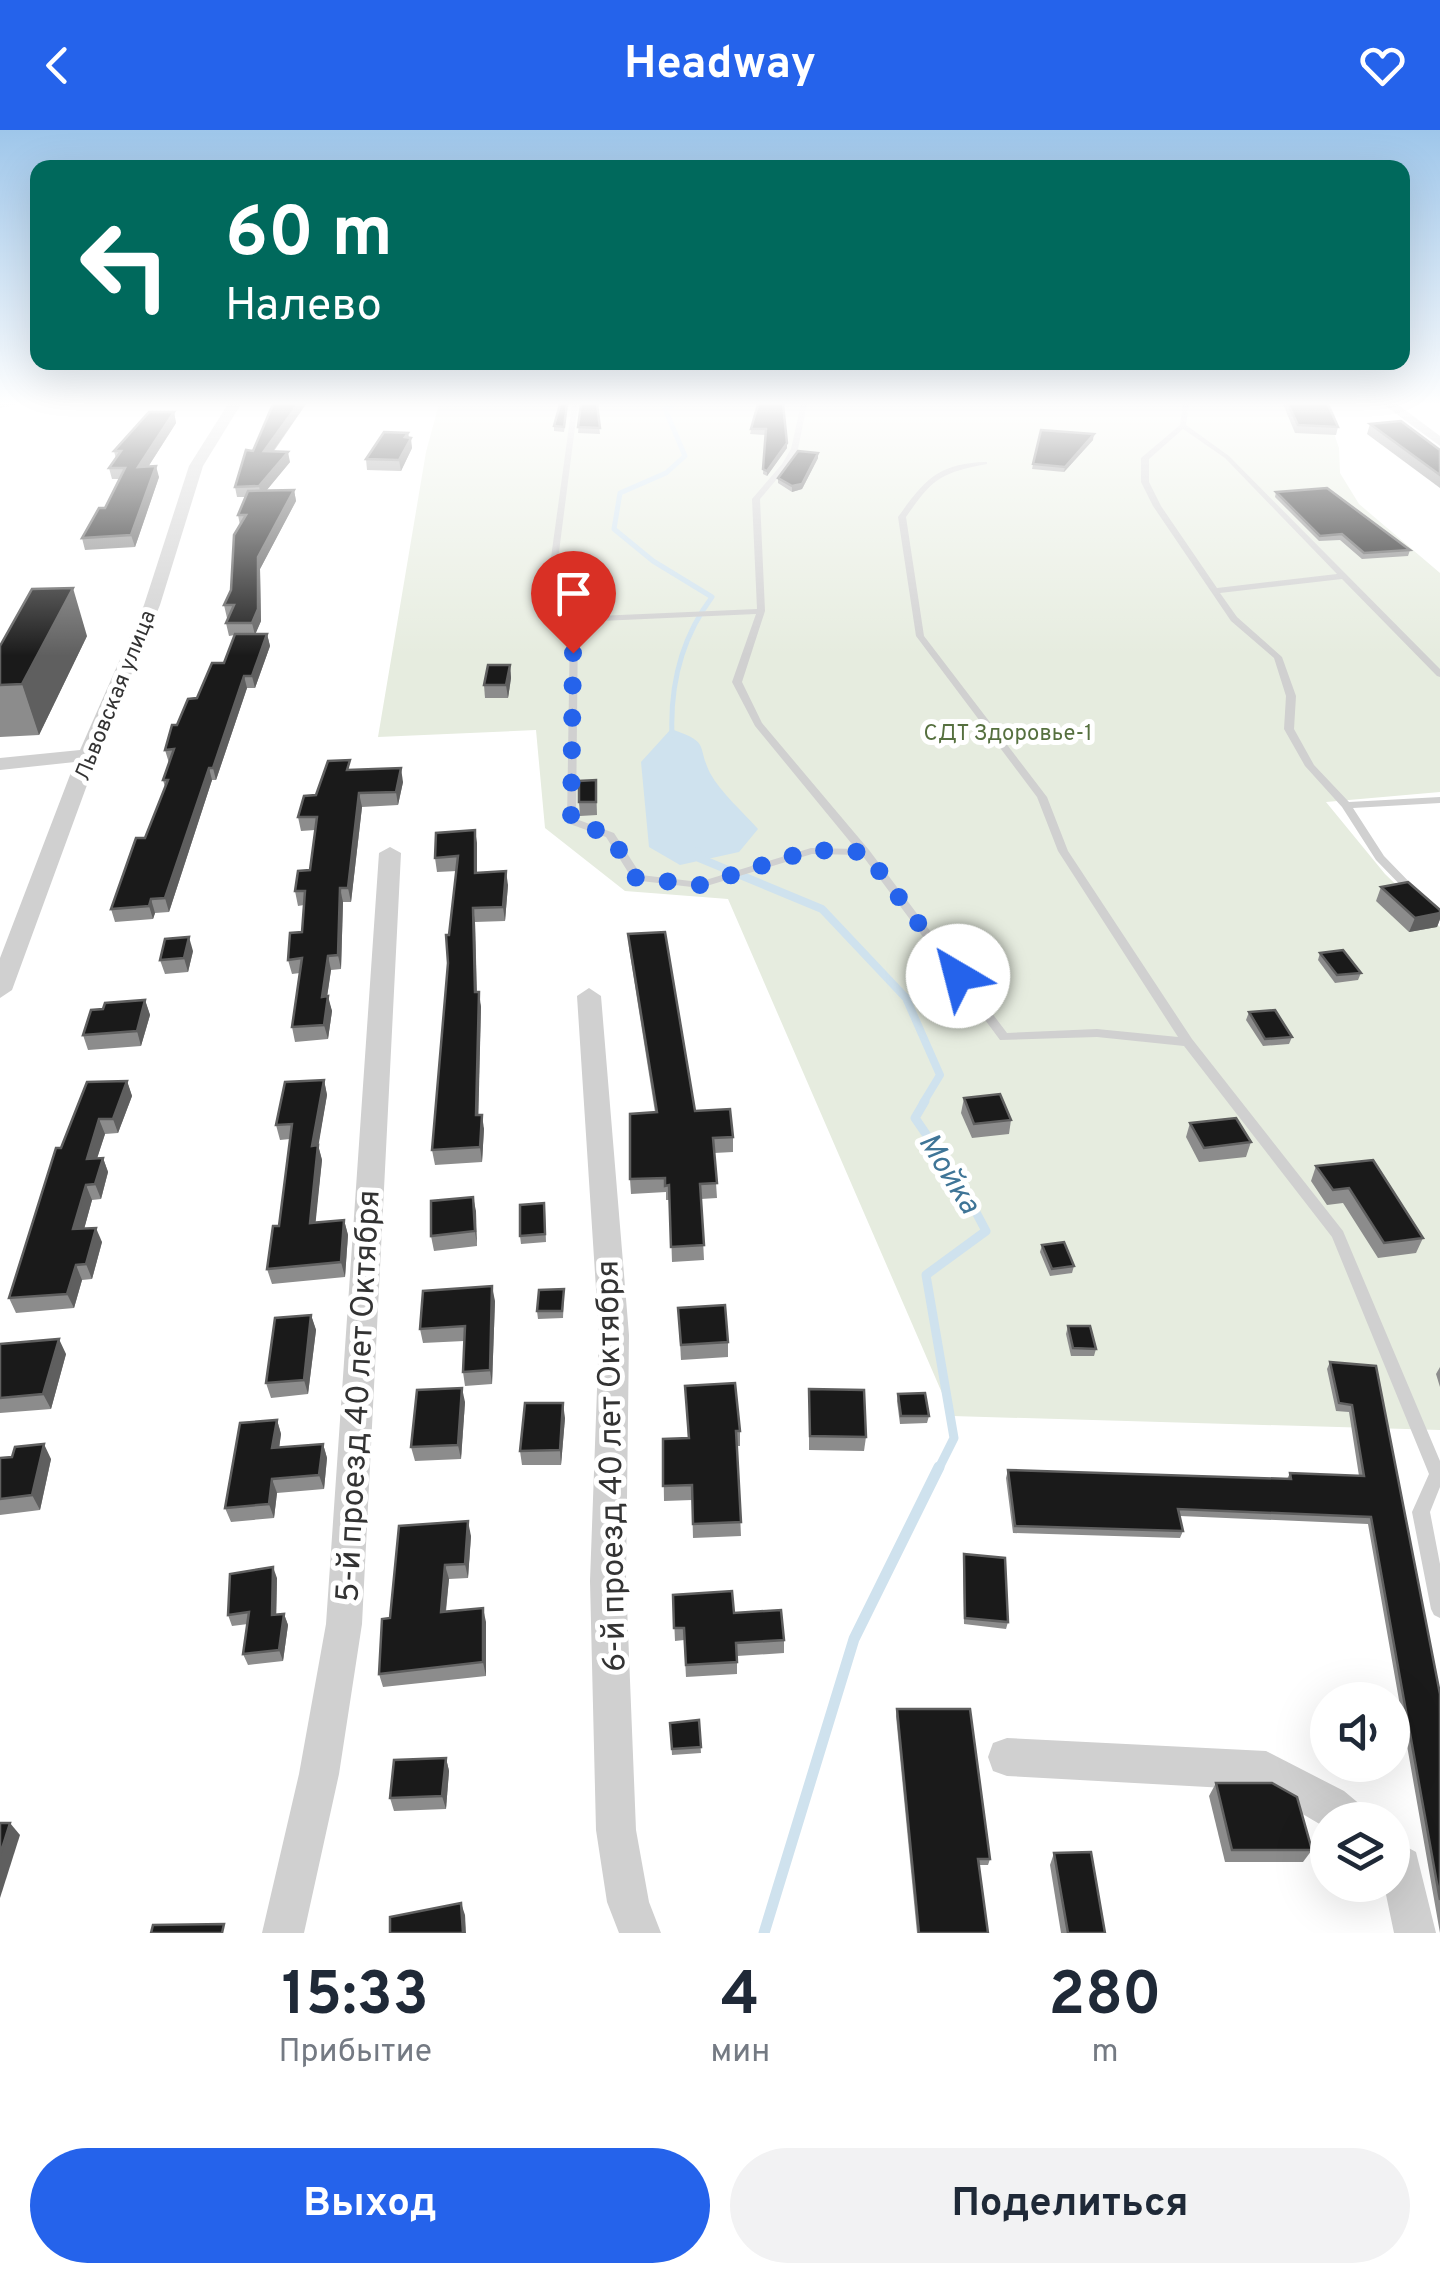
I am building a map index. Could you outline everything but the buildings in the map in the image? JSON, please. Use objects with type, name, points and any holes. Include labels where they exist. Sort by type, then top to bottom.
[{"type":"street","name":"Львовская улица","points":[[0,990],[88,755],[152,604],[189,488]]},
{"type":"street","points":[[0,764],[88,755]]},
{"type":"street","name":"5-й проезд 40 лет Октября","points":[[283,1933],[318,1774],[344,1624],[390,853]]},
{"type":"street","name":"6-й проезд 40 лет Октября","points":[[590,996],[614,1335],[608,1582],[616,1830],[628,1902],[640,1933]]},
{"type":"street","points":[[1007,1756],[1266,1771],[1324,1802]]},
{"type":"street","points":[[1409,1902],[1416,1933]]},
{"type":"lane","points":[[564,488],[548,616],[574,620],[761,611]]},
{"type":"lane","points":[[767,488],[756,499],[761,611],[737,682],[758,724],[865,852],[1004,1037],[1097,1033],[1188,1042]]},
{"type":"lane","points":[[925,488],[902,517],[920,636],[1042,797],[1063,851],[1188,1042],[1338,1236],[1438,1474],[1421,1512],[1440,1609]]},
{"type":"lane","points":[[1148,488],[1234,619],[1278,657],[1291,696],[1289,730],[1310,766],[1346,805],[1380,858],[1428,906]]},
{"type":"lane","points":[[1258,488],[1440,674]]},
{"type":"lane","points":[[1215,592],[1343,576]]},
{"type":"lane","points":[[574,620],[571,821],[610,835],[636,878],[700,885],[811,850],[865,852]]},
{"type":"lane","points":[[1346,805],[1440,800]]},
{"type":"green space","name":"СДТ Здоровье-1","points":[[420,488],[1349,488],[1359,504],[1440,573],[1440,792],[1326,802],[1385,874],[1440,927],[1440,1430],[952,1416],[728,899],[625,891],[545,828],[536,730],[378,737]]},
{"type":"water","points":[[671,729],[697,741],[710,773],[758,829],[739,852],[680,865],[649,847],[641,762]]},
{"type":"waterway","name":"Мойка","points":[[631,488],[620,493],[614,529],[653,561],[712,597],[693,628],[680,662],[673,698],[672,735]]},
{"type":"waterway","name":"Мойка","points":[[697,851],[699,858],[822,909],[906,998],[940,1075],[923,1103]]},
{"type":"waterway","name":"Мойка","points":[[925,1101],[915,1118],[963,1188],[986,1231],[926,1275],[954,1438],[938,1470]]},
{"type":"waterway","name":"Мойка","points":[[764,1933],[854,1639],[939,1467]]},
{"type":"route","points":[[573,653],[571,821],[610,835],[636,878],[700,885],[811,850],[865,852],[958,976]]}]
